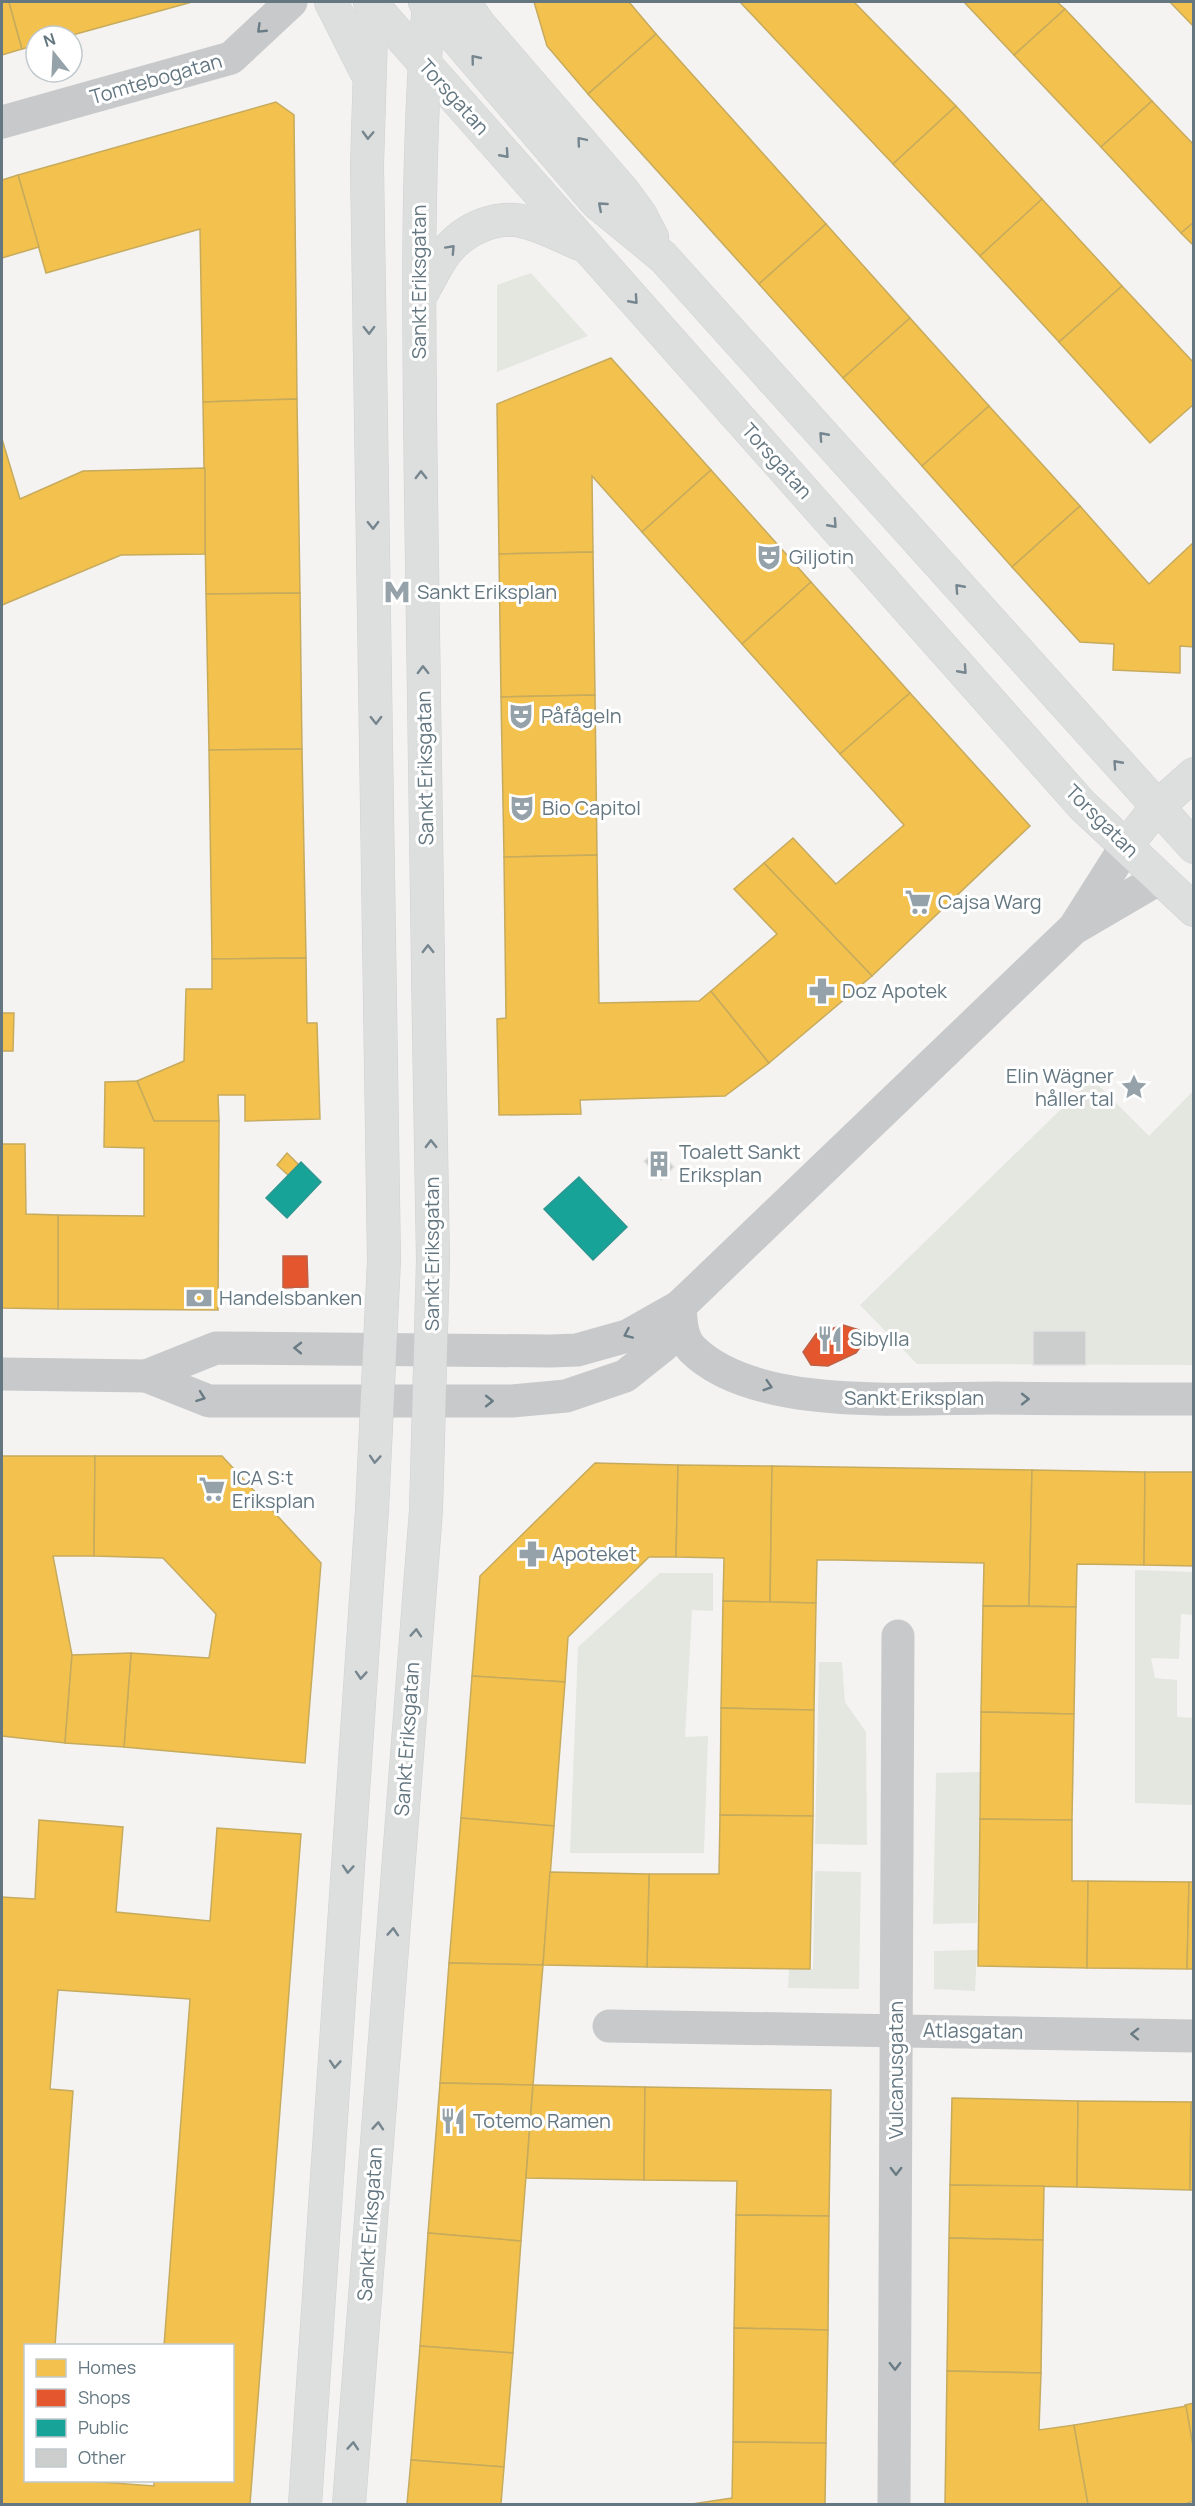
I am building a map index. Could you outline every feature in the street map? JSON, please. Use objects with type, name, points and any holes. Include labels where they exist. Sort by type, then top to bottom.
[{"type":"main road","points":[[332,2],[369,77]]},
{"type":"main road","points":[[305,2505],[378,1401],[384,1252],[367,165],[371,2]]},
{"type":"main road","name":"Torsgatan","points":[[371,2],[1075,797],[1194,910]]},
{"type":"main road","points":[[464,2],[478,23],[622,190],[640,214],[663,257]]},
{"type":"main road","name":"Torsgatan","points":[[428,3],[596,202],[663,257],[1156,808],[1194,847]]},
{"type":"main road","name":"Sankt Eriksgatan","points":[[349,2505],[426,1510],[432,1349],[434,1260],[421,563],[419,298],[419,202],[428,3]]},
{"type":"main road","points":[[419,298],[447,252],[464,236],[482,224],[505,220],[527,222],[588,247]]},
{"type":"main road","points":[[1126,846],[1156,808],[1194,774]]},
{"type":"main road","points":[[1160,878],[1194,847]]},
{"type":"street","name":"Tomtebogatan","points":[[2,122],[231,58],[291,2]]},
{"type":"street","points":[[1074,928],[1126,846]]},
{"type":"street","points":[[146,1376],[216,1348],[577,1350],[627,1336],[680,1306],[1074,928],[1160,878]]},
{"type":"street","points":[[2,1374],[146,1376],[209,1401],[512,1401],[566,1396],[625,1376],[664,1346],[680,1306]]},
{"type":"street","name":"Sankt Eriksplan","points":[[680,1306],[682,1329],[689,1347],[705,1360],[733,1376],[776,1389],[837,1398],[1194,1399]]},
{"type":"street","name":"Vulcanusgatan","points":[[894,2505],[898,1636]]},
{"type":"street","name":"Atlasgatan","points":[[609,2025],[1194,2036]]},
{"type":"shaded area","points":[[531,273],[588,336],[497,372],[497,285]]},
{"type":"shaded area","points":[[1092,1079],[1149,1136],[1193,1091],[1193,1365],[917,1364],[860,1305]]},
{"type":"shaded area","points":[[1135,1570],[1193,1572],[1193,1615],[1181,1614],[1179,1659],[1151,1658],[1155,1678],[1177,1680],[1177,1717],[1193,1718],[1193,1805],[1135,1803]]},
{"type":"shaded area","points":[[660,1573],[713,1573],[713,1611],[692,1610],[685,1737],[708,1736],[704,1853],[570,1853],[578,1647]]},
{"type":"shaded area","points":[[819,1662],[842,1662],[845,1702],[866,1732],[867,1845],[815,1844]]},
{"type":"shaded area","points":[[980,1772],[977,1923],[933,1924],[936,1773]]},
{"type":"shaded area","points":[[815,1871],[861,1872],[859,1989],[788,1988],[789,1969],[813,1969]]},
{"type":"shaded area","points":[[977,1950],[975,1991],[934,1989],[934,1951]]},
{"type":"building: Homes","points":[[2,2],[9,2],[22,49],[2,55]]},
{"type":"building: Homes","points":[[9,2],[192,2],[84,32],[84,24],[24,24],[24,48],[22,49]]},
{"type":"building: Homes","points":[[534,2],[629,2],[656,34],[588,94],[547,46]]},
{"type":"building: Homes","points":[[740,2],[854,2],[956,106],[893,164]]},
{"type":"building: Homes","points":[[964,2],[1057,2],[1065,9],[1014,55]]},
{"type":"building: Homes","points":[[1170,2],[1194,2],[1194,27]]},
{"type":"building: Homes","points":[[1065,9],[1152,101],[1101,147],[1014,55]]},
{"type":"building: Homes","points":[[656,34],[826,224],[759,284],[588,94]]},
{"type":"building: Homes","points":[[1152,101],[1194,145],[1194,222],[1181,233],[1101,147]]},
{"type":"building: Homes","points":[[276,102],[294,115],[297,399],[203,402],[200,229],[46,273],[18,175]]},
{"type":"building: Homes","points":[[956,106],[1042,199],[980,256],[893,164]]},
{"type":"building: Homes","points":[[18,175],[39,247],[2,258],[2,180]]},
{"type":"building: Homes","points":[[1042,199],[1122,286],[1059,342],[980,256]]},
{"type":"building: Homes","points":[[1194,222],[1194,246],[1181,233]]},
{"type":"building: Homes","points":[[826,224],[910,318],[843,378],[759,284]]},
{"type":"building: Homes","points":[[1122,286],[1194,363],[1194,404],[1150,443],[1059,342]]},
{"type":"building: Homes","points":[[910,318],[989,406],[922,466],[843,378]]},
{"type":"building: Homes","points":[[611,358],[711,470],[642,532],[592,476],[593,552],[499,554],[497,404]]},
{"type":"building: Homes","points":[[297,399],[300,593],[206,594],[203,402]]},
{"type":"building: Homes","points":[[989,406],[1080,506],[1012,567],[922,466]]},
{"type":"building: Homes","points":[[2,439],[20,499],[83,471],[205,468],[205,554],[121,555],[2,605]]},
{"type":"building: Homes","points":[[711,470],[811,582],[742,644],[642,532]]},
{"type":"building: Homes","points":[[1080,506],[1149,584],[1194,542],[1194,647],[1180,646],[1180,673],[1113,670],[1114,644],[1080,642],[1012,567]]},
{"type":"building: Homes","points":[[593,552],[595,695],[501,697],[499,554]]},
{"type":"building: Homes","points":[[811,582],[910,693],[840,754],[742,644]]},
{"type":"building: Homes","points":[[300,593],[302,749],[209,750],[206,594]]},
{"type":"building: Homes","points":[[910,693],[1030,826],[872,976],[764,863],[793,838],[836,884],[904,825],[840,754]]},
{"type":"building: Homes","points":[[595,695],[597,855],[504,857],[501,697]]},
{"type":"building: Homes","points":[[302,749],[306,958],[212,959],[209,750]]},
{"type":"building: Homes","points":[[597,855],[599,1003],[699,1001],[711,991],[769,1063],[725,1096],[580,1100],[581,1114],[499,1115],[497,1019],[506,1018],[504,857]]},
{"type":"building: Homes","points":[[764,863],[872,976],[769,1063],[711,991],[777,934],[734,889]]},
{"type":"building: Homes","points":[[306,958],[307,1023],[317,1023],[320,1119],[245,1121],[245,1095],[218,1095],[219,1121],[154,1121],[137,1081],[184,1061],[186,989],[212,989],[212,959]]},
{"type":"building: Homes","points":[[2,1013],[14,1013],[13,1051],[2,1051]]},
{"type":"building: Homes","points":[[137,1081],[154,1121],[219,1121],[218,1310],[58,1309],[58,1215],[144,1216],[144,1148],[104,1147],[105,1082]]},
{"type":"building: Homes","points":[[2,1144],[25,1144],[26,1214],[58,1215],[58,1309],[2,1308]]},
{"type":"building: Homes","points":[[287,1153],[299,1165],[288,1175],[277,1165]]},
{"type":"building: Homes","points":[[2,1456],[95,1456],[94,1556],[53,1556],[72,1655],[65,1743],[2,1736]]},
{"type":"building: Homes","points":[[95,1456],[222,1456],[321,1563],[305,1763],[124,1747],[131,1653],[209,1658],[216,1614],[163,1558],[94,1556]]},
{"type":"building: Homes","points":[[595,1463],[678,1465],[676,1557],[649,1557],[568,1637],[565,1682],[472,1676],[480,1576]]},
{"type":"building: Homes","points":[[678,1465],[772,1466],[770,1602],[723,1601],[724,1558],[676,1557]]},
{"type":"building: Homes","points":[[772,1466],[1032,1470],[1029,1606],[983,1606],[984,1563],[836,1560],[817,1560],[816,1603],[770,1602]]},
{"type":"building: Homes","points":[[1032,1470],[1145,1472],[1144,1565],[1077,1564],[1076,1607],[1029,1606]]},
{"type":"building: Homes","points":[[1145,1472],[1194,1472],[1194,1566],[1144,1565]]},
{"type":"building: Homes","points":[[723,1601],[816,1603],[814,1710],[721,1708]]},
{"type":"building: Homes","points":[[983,1606],[1076,1607],[1074,1714],[981,1712]]},
{"type":"building: Homes","points":[[131,1653],[124,1747],[65,1743],[72,1655]]},
{"type":"building: Homes","points":[[472,1676],[565,1682],[554,1826],[461,1818]]},
{"type":"building: Homes","points":[[721,1708],[814,1710],[813,1816],[720,1815]]},
{"type":"building: Homes","points":[[981,1712],[1074,1714],[1072,1820],[980,1819]]},
{"type":"building: Homes","points":[[720,1815],[813,1816],[810,1969],[647,1967],[649,1874],[719,1874]]},
{"type":"building: Homes","points":[[461,1818],[554,1826],[543,1965],[449,1963]]},
{"type":"building: Homes","points":[[980,1819],[1072,1820],[1072,1881],[1088,1881],[1087,1968],[978,1966]]},
{"type":"building: Homes","points":[[39,1820],[123,1827],[116,1912],[210,1921],[217,1828],[301,1834],[250,2504],[2,2504],[2,1897],[35,1899]],"holes":[[[58,1990],[190,1999],[164,2344],[234,2344],[234,2482],[154,2482],[154,2486],[100,2482],[24,2482],[24,2344],[55,2344],[73,2091],[50,2089]]]},
{"type":"building: Homes","points":[[550,1872],[649,1874],[647,1967],[543,1965]]},
{"type":"building: Homes","points":[[1088,1881],[1189,1882],[1187,1969],[1087,1968]]},
{"type":"building: Homes","points":[[1189,1882],[1194,1882],[1194,1969],[1187,1969]]},
{"type":"building: Homes","points":[[449,1963],[543,1965],[533,2085],[440,2083]]},
{"type":"building: Homes","points":[[440,2083],[533,2085],[521,2241],[428,2233]]},
{"type":"building: Homes","points":[[533,2085],[645,2087],[644,2180],[526,2178]]},
{"type":"building: Homes","points":[[645,2087],[831,2090],[829,2216],[736,2215],[737,2181],[644,2180]]},
{"type":"building: Homes","points":[[952,2098],[1078,2101],[1077,2187],[950,2185]]},
{"type":"building: Homes","points":[[1078,2101],[1191,2102],[1190,2190],[1077,2187]]},
{"type":"building: Homes","points":[[1191,2102],[1194,2102],[1194,2190],[1190,2190]]},
{"type":"building: Homes","points":[[950,2185],[1044,2186],[1043,2240],[949,2238]]},
{"type":"building: Homes","points":[[736,2215],[829,2216],[828,2330],[734,2328]]},
{"type":"building: Homes","points":[[428,2233],[521,2241],[513,2353],[420,2346]]},
{"type":"building: Homes","points":[[949,2238],[1043,2240],[1041,2373],[947,2371]]},
{"type":"building: Homes","points":[[734,2328],[828,2330],[826,2443],[733,2442]]},
{"type":"building: Homes","points":[[420,2346],[513,2353],[504,2467],[411,2460]]},
{"type":"building: Homes","points":[[947,2371],[1041,2373],[1039,2430],[1074,2425],[1088,2504],[945,2504]]},
{"type":"building: Homes","points":[[1194,2403],[1194,2452],[1185,2405]]},
{"type":"building: Homes","points":[[1186,2406],[1194,2452],[1194,2501],[1185,2504],[1088,2504],[1074,2425]]},
{"type":"building: Homes","points":[[733,2442],[826,2443],[825,2504],[692,2504],[732,2498]]},
{"type":"building: Homes","points":[[411,2460],[504,2467],[501,2504],[407,2504]]},
{"type":"building: Shops","points":[[283,1256],[307,1256],[308,1287],[283,1288]]},
{"type":"building: Shops","points":[[843,1325],[859,1330],[865,1341],[856,1353],[828,1366],[811,1365],[803,1352],[816,1334]]},
{"type":"building: Public","points":[[301,1162],[321,1182],[287,1218],[266,1198]]},
{"type":"building: Public","points":[[579,1177],[627,1227],[593,1260],[544,1209]]},
{"type":"building: Other","name":"Toalett Sankt Eriksplan","points":[[658,1149],[674,1167],[661,1180],[644,1161]]},
{"type":"building: Other","points":[[1033,1331],[1086,1331],[1086,1365],[1033,1365]]},
{"type":"place","name":"Giljotin","points":[[769,557]]},
{"type":"place","name":"Sankt Eriksplan","points":[[397,592]]},
{"type":"place","name":"Påfågeln","points":[[521,716]]},
{"type":"place","name":"Bio Capitol","points":[[522,808]]},
{"type":"place","name":"Cajsa Warg","points":[[918,902]]},
{"type":"place","name":"Doz Apotek","points":[[822,991]]},
{"type":"place","name":"Elin Wägner håller tal","points":[[1134,1087]]},
{"type":"place","name":"Toalett Sankt Eriksplan","points":[[659,1164]]},
{"type":"place","name":"Handelsbanken","points":[[199,1298]]},
{"type":"place","name":"Sibylla","points":[[830,1339]]},
{"type":"place","name":"ICA S:t Eriksplan","points":[[212,1489]]},
{"type":"place","name":"Apoteket","points":[[532,1554]]},
{"type":"place","name":"Totemo Ramen","points":[[453,2121]]}]
